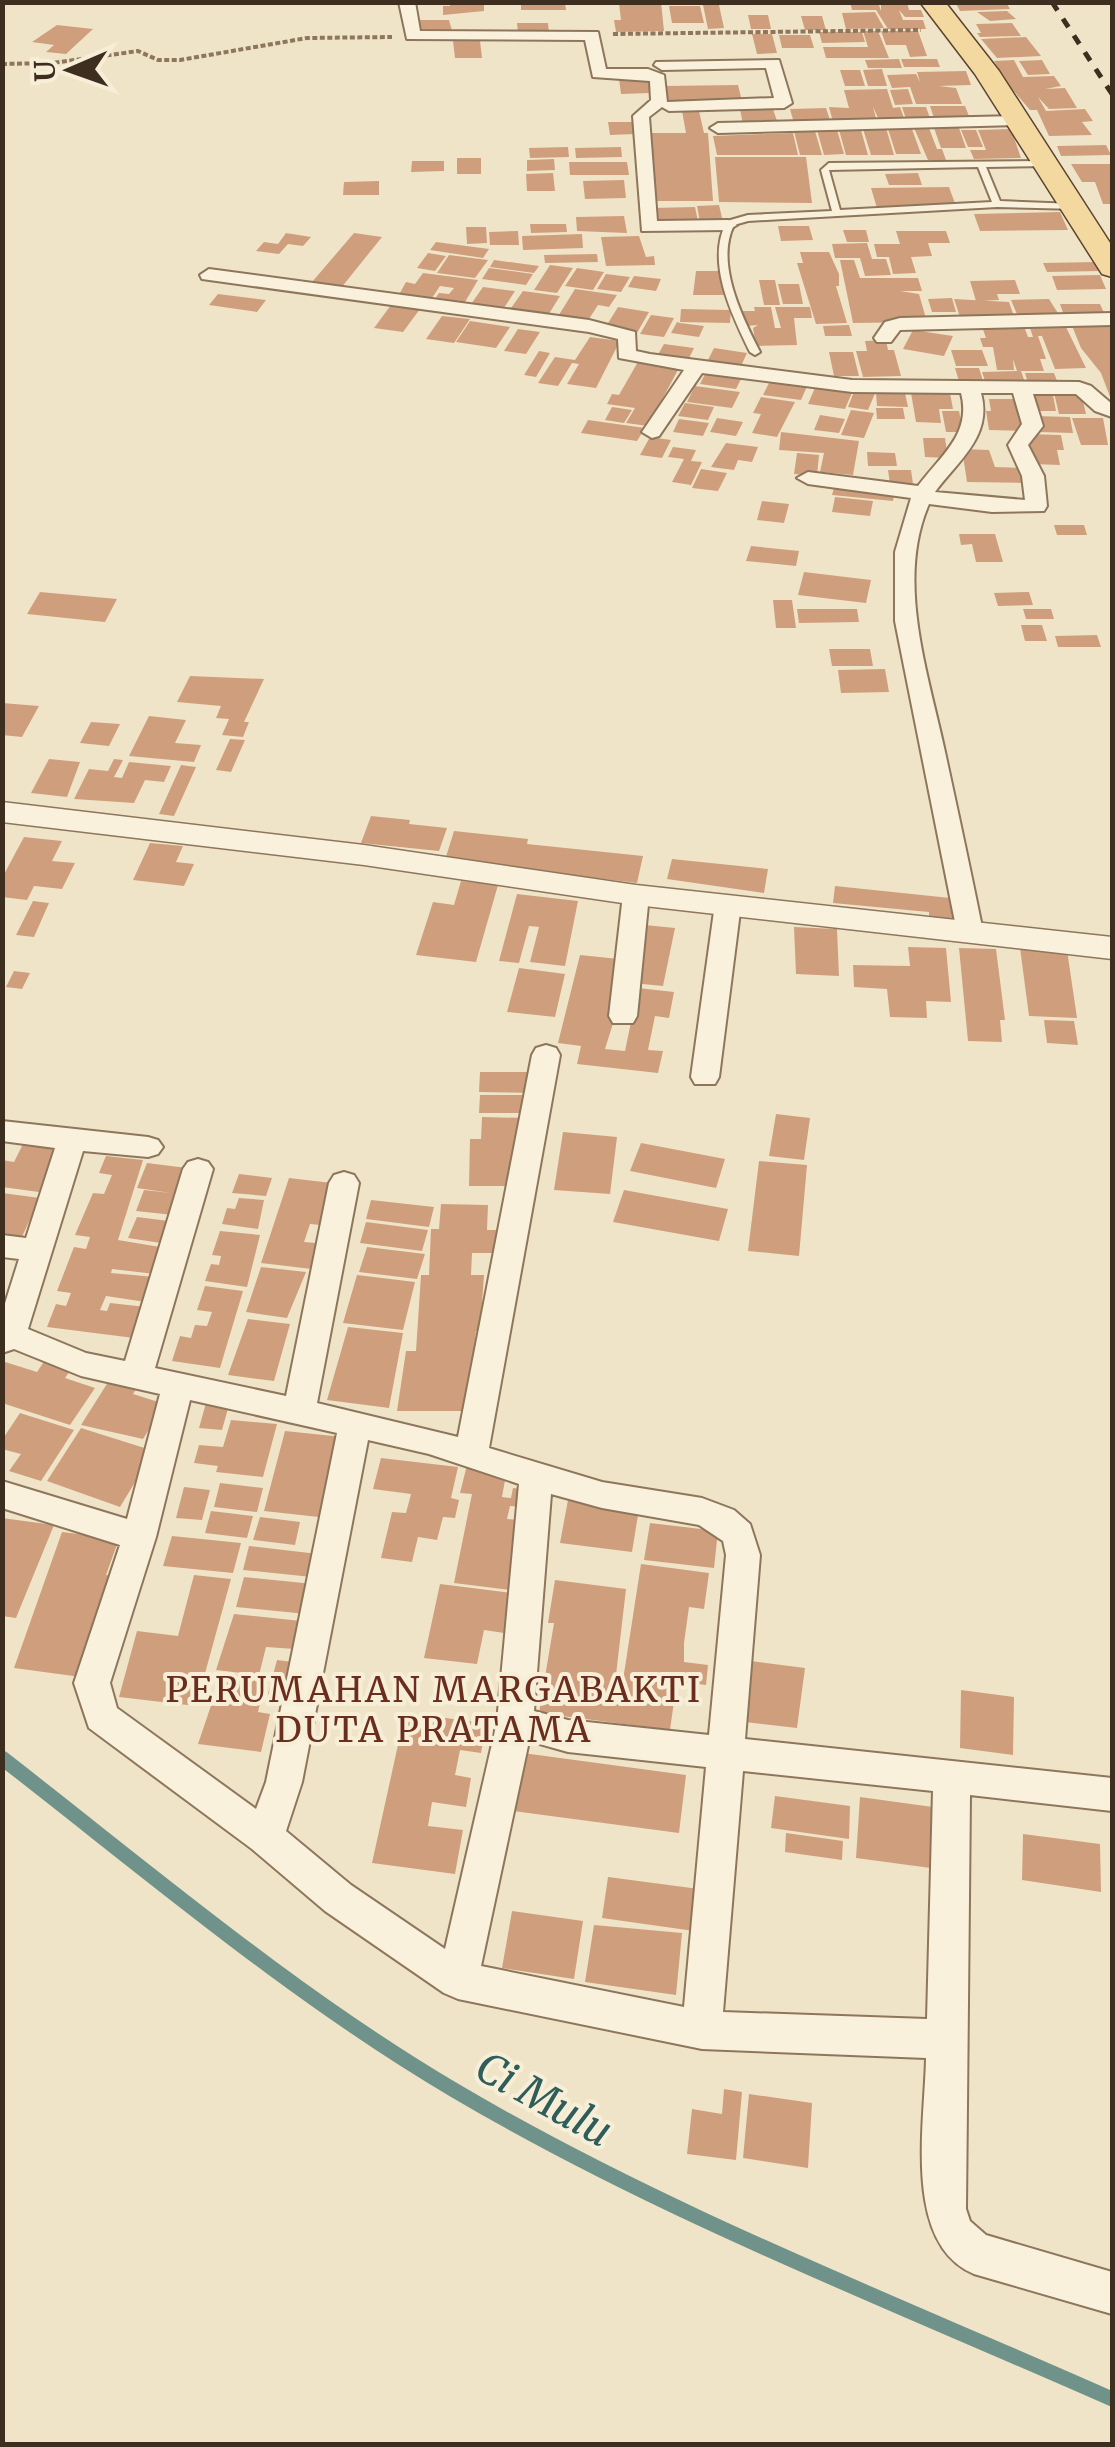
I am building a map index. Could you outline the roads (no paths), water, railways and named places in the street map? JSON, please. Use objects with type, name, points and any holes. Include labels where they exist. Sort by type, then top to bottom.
[{"type":"main road","points":[[932,2],[986,71],[1112,268]]},
{"type":"street","points":[[407,2],[414,36],[592,34],[599,74],[648,74],[658,78],[659,101],[641,116],[648,227],[728,225]]},
{"type":"street","points":[[662,65],[773,63],[784,103],[669,106]]},
{"type":"street","points":[[776,103],[784,126]]},
{"type":"street","points":[[718,128],[1016,120]]},
{"type":"street","points":[[210,275],[320,293],[589,326],[628,336],[624,350],[628,356],[852,386],[1083,389],[1099,406],[1112,411]]},
{"type":"street","points":[[884,338],[892,326],[900,324],[1112,319]]},
{"type":"street","points":[[652,432],[697,365]]},
{"type":"street","points":[[970,389],[976,404],[974,428],[922,495],[910,530],[904,574],[906,621],[970,932]]},
{"type":"street","points":[[808,478],[992,506],[1036,506],[1033,476],[1018,446],[1022,435],[1033,426],[1022,389]]},
{"type":"street","points":[[2,812],[383,858],[636,895],[1112,948]]},
{"type":"street","points":[[622,1016],[636,895]]},
{"type":"street","points":[[705,1077],[728,904]]},
{"type":"street","points":[[471,1455],[546,1055]]},
{"type":"street","points":[[2,1132],[148,1147]]},
{"type":"street","points":[[72,1140],[7,1338],[82,1364],[431,1442],[602,1495],[702,1512],[722,1520],[738,1534],[743,1554],[702,2030]]},
{"type":"street","points":[[137,1376],[198,1169]]},
{"type":"street","points":[[299,1412],[344,1183]]},
{"type":"street","points":[[2,1246],[36,1250]]},
{"type":"street","points":[[178,1385],[138,1537],[92,1683],[102,1717],[265,1837],[338,1898],[458,1980],[702,2030],[946,2039]]},
{"type":"street","points":[[265,1837],[284,1782],[355,1424]]},
{"type":"street","points":[[458,1980],[515,1722],[536,1477]]},
{"type":"street","points":[[2,1494],[138,1537]]},
{"type":"street","points":[[515,1722],[568,1736],[1112,1794]]},
{"type":"street","points":[[952,1776],[946,2209],[954,2236],[974,2252],[1112,2293]]},
{"type":"lane","points":[[981,164],[997,204]]},
{"type":"lane","points":[[837,214],[824,170],[829,166],[1045,164]]},
{"type":"lane","points":[[755,352],[744,331],[724,263],[721,242],[728,225],[748,218],[997,204],[1075,206]]},
{"type":"waterway","name":"Ci Mulu","points":[[2,1758],[279,1973],[454,2090],[533,2135],[695,2216],[1112,2399]]},
{"type":"railway","points":[[1052,2],[1112,94]]},
{"type":"district","name":"PERUMAHAN MARGABAKTI DUTA PRATAMA","points":[[434,1710]]}]
